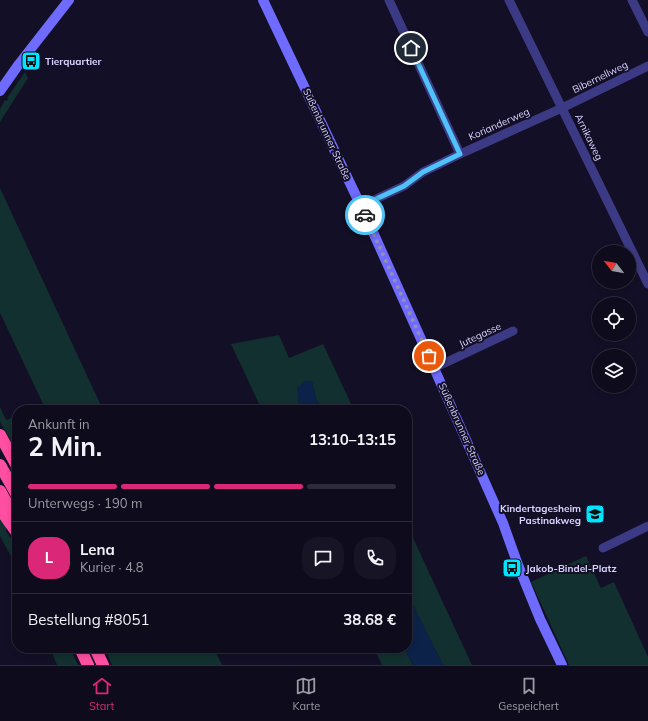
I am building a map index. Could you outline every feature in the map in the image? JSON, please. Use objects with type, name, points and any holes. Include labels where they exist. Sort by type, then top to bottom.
[{"type":"highway","points":[[0,435],[12,457]]},
{"type":"highway","points":[[0,465],[12,486]]},
{"type":"highway","points":[[0,491],[12,512]]},
{"type":"highway","points":[[0,509],[12,526]]},
{"type":"highway","points":[[82,653],[88,665]]},
{"type":"highway","points":[[97,653],[103,665]]},
{"type":"street","points":[[0,91],[69,0]]},
{"type":"street","name":"Süßenbrunner Straße","points":[[263,0],[361,206],[434,368],[503,522],[518,565],[540,619],[562,665]]},
{"type":"street","points":[[389,0],[460,154]]},
{"type":"street","name":"Arnikaweg","points":[[509,0],[648,284]]},
{"type":"street","points":[[632,0],[648,32]]},
{"type":"street","name":"Bibernellweg","points":[[562,108],[648,66]]},
{"type":"street","name":"Korianderweg","points":[[361,206],[404,186],[423,172],[562,108]]},
{"type":"street","name":"Jutegasse","points":[[434,368],[513,331]]},
{"type":"street","points":[[603,548],[648,526]]},
{"type":"green space","points":[[25,72],[28,78],[0,122],[0,109],[5,100],[7,101],[7,98]]},
{"type":"green space","points":[[0,188],[101,405],[44,405],[0,313]]},
{"type":"green space","points":[[279,335],[289,358],[323,344],[352,405],[320,405],[316,399],[312,382],[298,399],[300,405],[260,405],[231,344]]},
{"type":"green space","points":[[0,407],[6,420],[12,418],[12,443],[1,424]]},
{"type":"green space","points":[[0,517],[6,524],[6,531],[12,540],[12,558],[0,536]]},
{"type":"green space","points":[[412,536],[472,665],[443,665],[412,604]]},
{"type":"green space","points":[[586,556],[601,588],[614,582],[648,657],[648,665],[569,665],[531,582]]},
{"type":"green space","points":[[52,653],[72,653],[78,665],[57,665]]},
{"type":"green space","points":[[107,653],[216,653],[222,665],[112,665]]},
{"type":"green space","points":[[376,653],[407,653],[413,665],[382,665]]},
{"type":"water","points":[[305,381],[312,381],[316,399],[320,405],[300,405],[297,388]]},
{"type":"water","points":[[412,604],[443,665],[413,665],[407,653],[412,653]]},
{"type":"way so far","points":[[365,215],[429,356]]},
{"type":"place","name":"Tierquartier","points":[[31,61]]},
{"type":"place","name":"Kindertagesheim Pastinakweg","points":[[595,514]]},
{"type":"place","name":"Jakob-Bindel-Platz","points":[[512,568]]},
{"type":"route","points":[[365,215],[361,206],[404,186],[423,172],[460,154],[411,48]]}]
